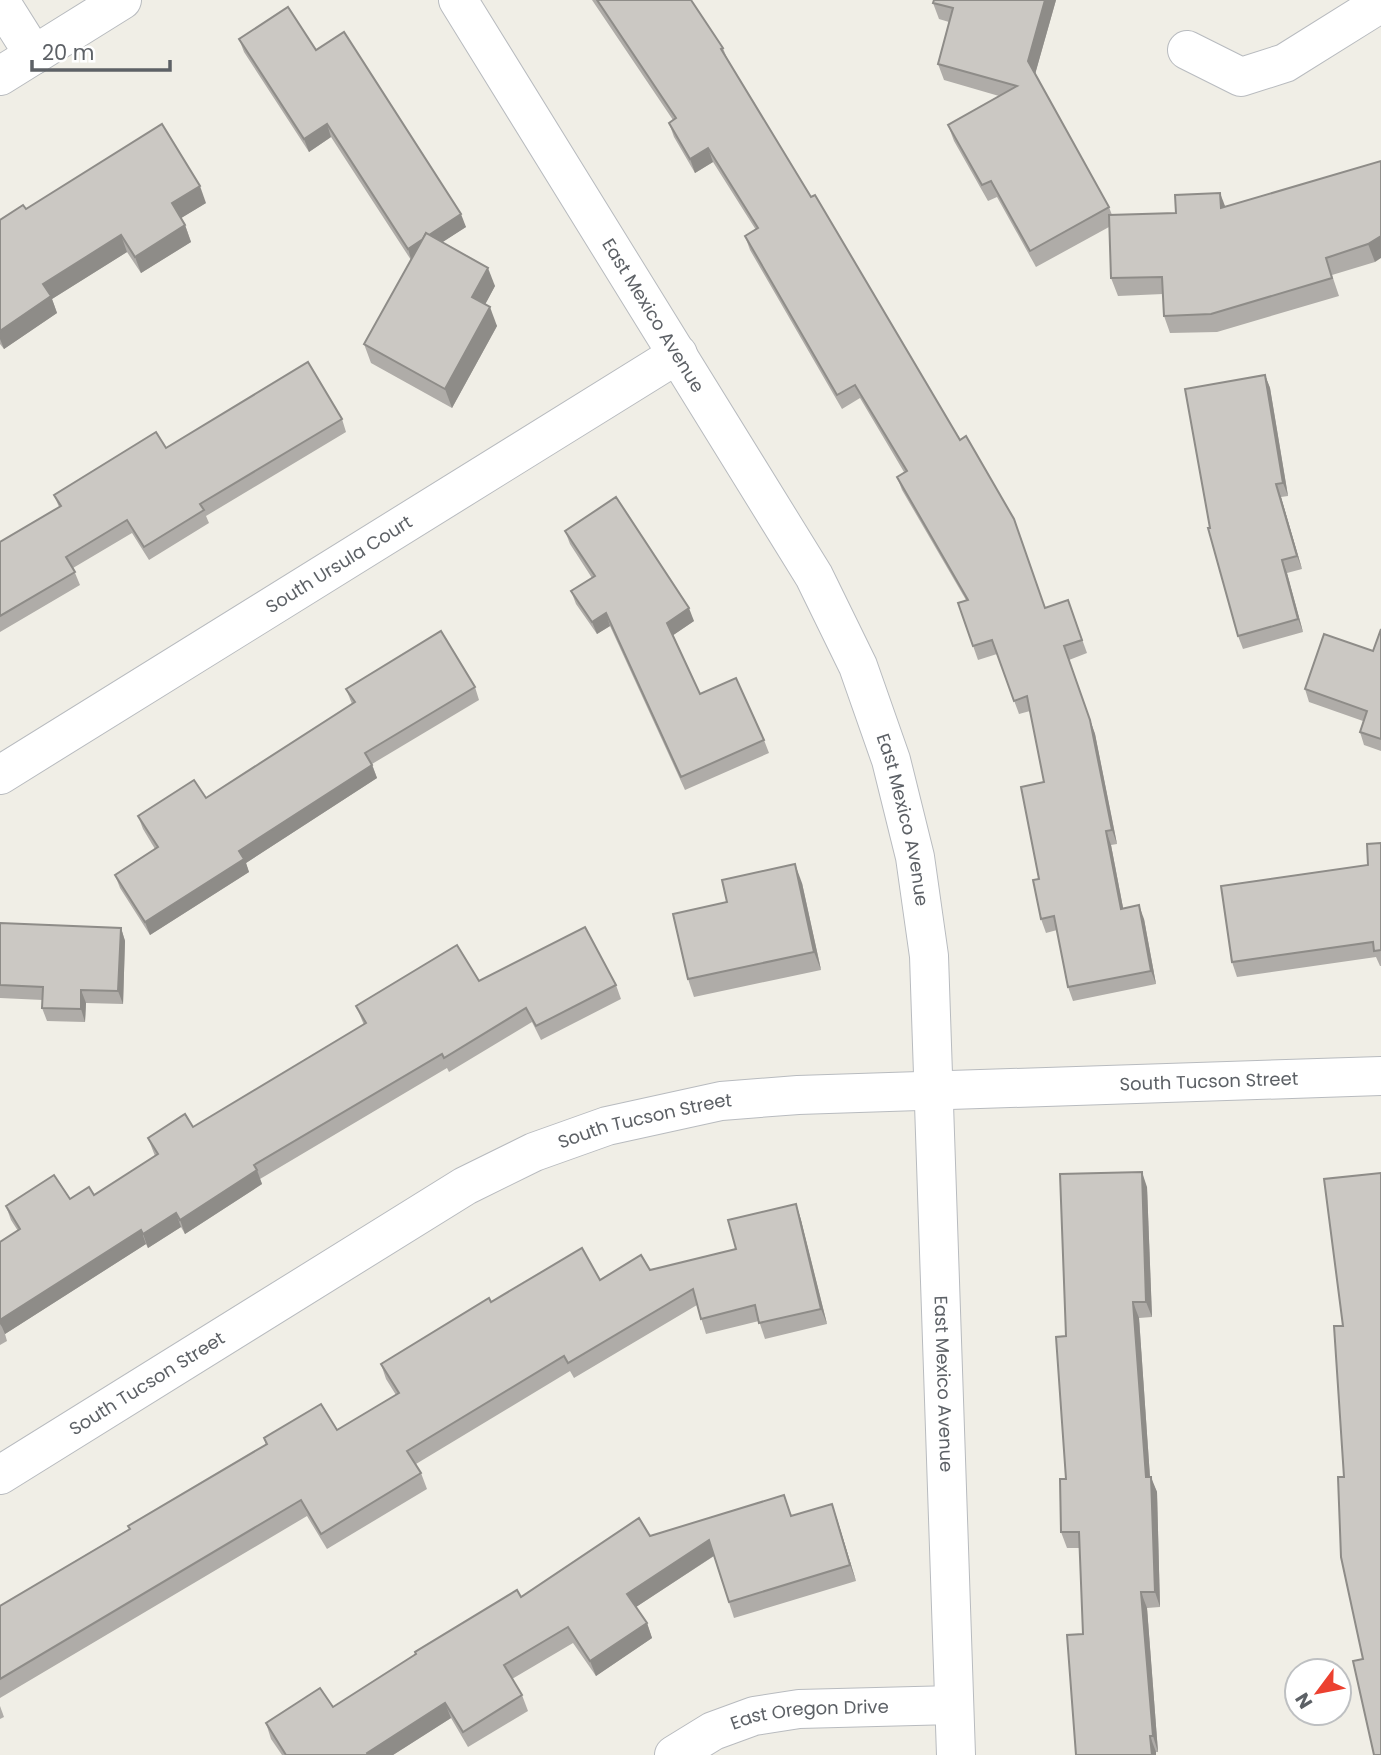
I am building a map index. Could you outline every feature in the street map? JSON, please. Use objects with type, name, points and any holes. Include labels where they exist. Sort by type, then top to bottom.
[{"type":"street","points":[[0,76],[122,0]]},
{"type":"street","name":"East Mexico Avenue","points":[[458,0],[814,576],[858,666],[891,760],[915,857],[927,943],[935,1090],[956,1755]]},
{"type":"street","points":[[0,1],[34,55]]},
{"type":"street","points":[[1187,50],[1241,78],[1285,63],[1381,3]]},
{"type":"street","name":"South Ursula Court","points":[[0,775],[678,354]]},
{"type":"street","name":"South Tucson Street","points":[[0,1475],[465,1186],[534,1152],[607,1126],[721,1101],[798,1095],[1381,1076]]},
{"type":"street","name":"East Oregon Drive","points":[[674,1755],[713,1731],[754,1716],[799,1710],[954,1704]]},
{"type":"building","points":[[597,0],[691,0],[723,48],[721,49],[811,197],[815,195],[960,440],[966,436],[1014,519],[1045,608],[1068,600],[1082,640],[1064,646],[1090,720],[1112,830],[1106,831],[1121,909],[1139,905],[1151,971],[1068,987],[1054,916],[1041,919],[1033,880],[1039,879],[1021,787],[1044,782],[1027,696],[1014,701],[992,640],[973,646],[958,603],[968,600],[897,477],[907,471],[855,385],[837,395],[745,236],[758,228],[708,148],[690,159],[669,123],[676,118]]},
{"type":"building","points":[[934,0],[1045,0],[1028,61],[1109,207],[1030,251],[991,181],[982,185],[948,125],[1017,86],[938,64],[953,8],[933,3]]},
{"type":"building","points":[[288,7],[316,50],[344,32],[461,214],[429,235],[426,233],[423,239],[408,249],[327,124],[304,139],[239,39]]},
{"type":"building","points":[[162,124],[200,186],[172,203],[185,225],[135,257],[121,235],[43,284],[51,296],[0,331],[0,220],[23,205],[26,209]]},
{"type":"building","points":[[1381,161],[1381,236],[1368,244],[1326,258],[1332,278],[1211,314],[1164,316],[1162,277],[1111,278],[1109,215],[1176,213],[1175,195],[1220,193],[1221,208]]},
{"type":"building","points":[[426,233],[488,268],[472,297],[490,307],[445,389],[364,344]]},
{"type":"building","points":[[308,362],[342,419],[200,504],[204,510],[144,547],[127,520],[66,557],[75,572],[0,616],[0,542],[61,506],[54,495],[156,432],[166,448]]},
{"type":"building","points":[[1265,375],[1283,483],[1276,484],[1297,556],[1282,560],[1298,619],[1238,636],[1208,528],[1185,389]]},
{"type":"building","points":[[616,497],[689,608],[667,623],[700,694],[736,678],[764,740],[681,777],[606,613],[592,622],[571,591],[595,576],[565,531]]},
{"type":"building","points":[[1381,629],[1381,739],[1360,732],[1367,711],[1305,689],[1324,634],[1373,651]]},
{"type":"building","points":[[441,631],[475,687],[365,753],[372,765],[239,851],[244,859],[145,922],[115,875],[158,847],[138,816],[194,780],[206,798],[355,702],[346,689]]},
{"type":"building","points":[[1381,843],[1381,950],[1374,951],[1373,942],[1232,962],[1221,886],[1368,865],[1367,844]]},
{"type":"building","points":[[795,864],[814,952],[688,979],[673,914],[727,902],[722,880]]},
{"type":"building","points":[[0,923],[121,928],[118,991],[81,990],[81,1009],[42,1008],[43,987],[0,985]]},
{"type":"building","points":[[585,927],[616,985],[536,1026],[526,1008],[444,1058],[442,1054],[254,1165],[257,1170],[180,1220],[176,1213],[143,1234],[141,1230],[0,1320],[0,1242],[20,1229],[6,1206],[54,1175],[70,1199],[89,1187],[94,1195],[158,1154],[148,1138],[185,1114],[193,1127],[366,1023],[356,1006],[457,945],[479,981]]},
{"type":"building","points":[[1142,1172],[1146,1302],[1133,1302],[1146,1477],[1151,1477],[1155,1592],[1141,1592],[1153,1736],[1150,1736],[1152,1755],[1076,1755],[1067,1635],[1083,1634],[1079,1532],[1061,1532],[1060,1479],[1066,1479],[1056,1337],[1066,1336],[1060,1174]]},
{"type":"building","points":[[1381,1173],[1381,1755],[1374,1755],[1353,1661],[1363,1659],[1341,1557],[1338,1477],[1344,1477],[1334,1326],[1343,1326],[1324,1179]]},
{"type":"building","points":[[796,1204],[821,1309],[759,1323],[755,1305],[701,1319],[693,1289],[568,1363],[564,1356],[407,1451],[421,1473],[321,1534],[301,1500],[0,1679],[0,1606],[267,1444],[264,1438],[321,1404],[337,1430],[399,1393],[381,1364],[489,1298],[491,1302],[582,1248],[600,1280],[641,1255],[650,1270],[736,1249],[728,1220]]},
{"type":"building","points":[[784,1495],[791,1516],[832,1504],[850,1565],[729,1602],[709,1540],[627,1594],[647,1623],[590,1661],[568,1627],[504,1665],[522,1695],[463,1732],[445,1703],[367,1753],[368,1755],[286,1755],[266,1723],[320,1688],[333,1707],[416,1654],[415,1652],[517,1590],[521,1597],[639,1518],[650,1536]]}]
